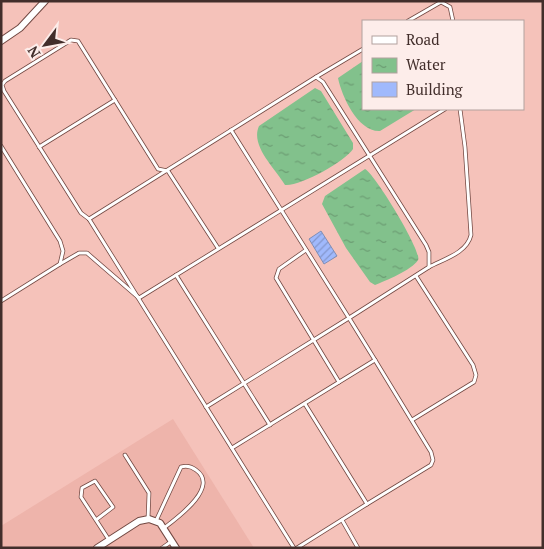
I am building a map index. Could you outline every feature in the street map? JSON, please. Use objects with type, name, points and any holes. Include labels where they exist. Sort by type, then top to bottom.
[{"type":"street","points":[[1,41],[20,28],[45,1]]},
{"type":"street","points":[[101,547],[140,521],[148,520],[160,524],[176,548]]},
{"type":"lane","points":[[410,20],[440,2],[450,7],[453,20]]},
{"type":"lane","points":[[218,248],[168,171],[158,169],[78,41],[71,40],[4,81],[2,85],[39,147],[81,213],[89,219],[296,548],[431,465],[433,460],[431,452],[412,420],[231,130]]},
{"type":"lane","points":[[89,219],[362,49]]},
{"type":"lane","points":[[316,77],[323,82],[426,245],[429,252],[429,267]]},
{"type":"lane","points":[[39,147],[115,100]]},
{"type":"lane","points":[[139,298],[443,110]]},
{"type":"lane","points":[[206,407],[467,245],[472,235],[460,110]]},
{"type":"lane","points":[[1,146],[60,241],[64,251],[60,264]]},
{"type":"lane","points":[[306,250],[279,269],[276,278],[339,382]]},
{"type":"lane","points":[[1,302],[79,253],[87,253],[139,298]]},
{"type":"lane","points":[[176,275],[270,425]]},
{"type":"lane","points":[[412,420],[474,382],[476,375],[473,365],[416,276]]},
{"type":"lane","points":[[232,448],[375,360]]},
{"type":"lane","points":[[305,404],[367,504]]},
{"type":"lane","points":[[125,455],[149,493],[148,520]]},
{"type":"lane","points":[[187,465],[200,472],[203,480],[201,493],[189,508],[160,524],[182,467],[187,465]]},
{"type":"lane","points":[[96,520],[112,508],[95,481],[82,488],[80,492],[96,520],[109,540]]},
{"type":"lane","points":[[342,520],[358,548]]},
{"type":"lane","points":[[162,548],[172,541]]},
{"type":"shaded area","points":[[173,419],[254,548],[1,548],[1,526]]},
{"type":"water","points":[[362,62],[362,110],[414,110],[380,131],[372,130],[358,120],[352,112],[338,78]]},
{"type":"water","points":[[315,88],[321,91],[353,143],[353,149],[341,160],[311,178],[292,185],[285,185],[261,149],[257,134],[259,126]]},
{"type":"water","points":[[365,169],[378,184],[397,214],[418,254],[418,260],[410,268],[375,285],[370,282],[346,248],[322,204],[325,196]]},
{"type":"building","points":[[321,231],[337,256],[324,264],[309,239]]}]
